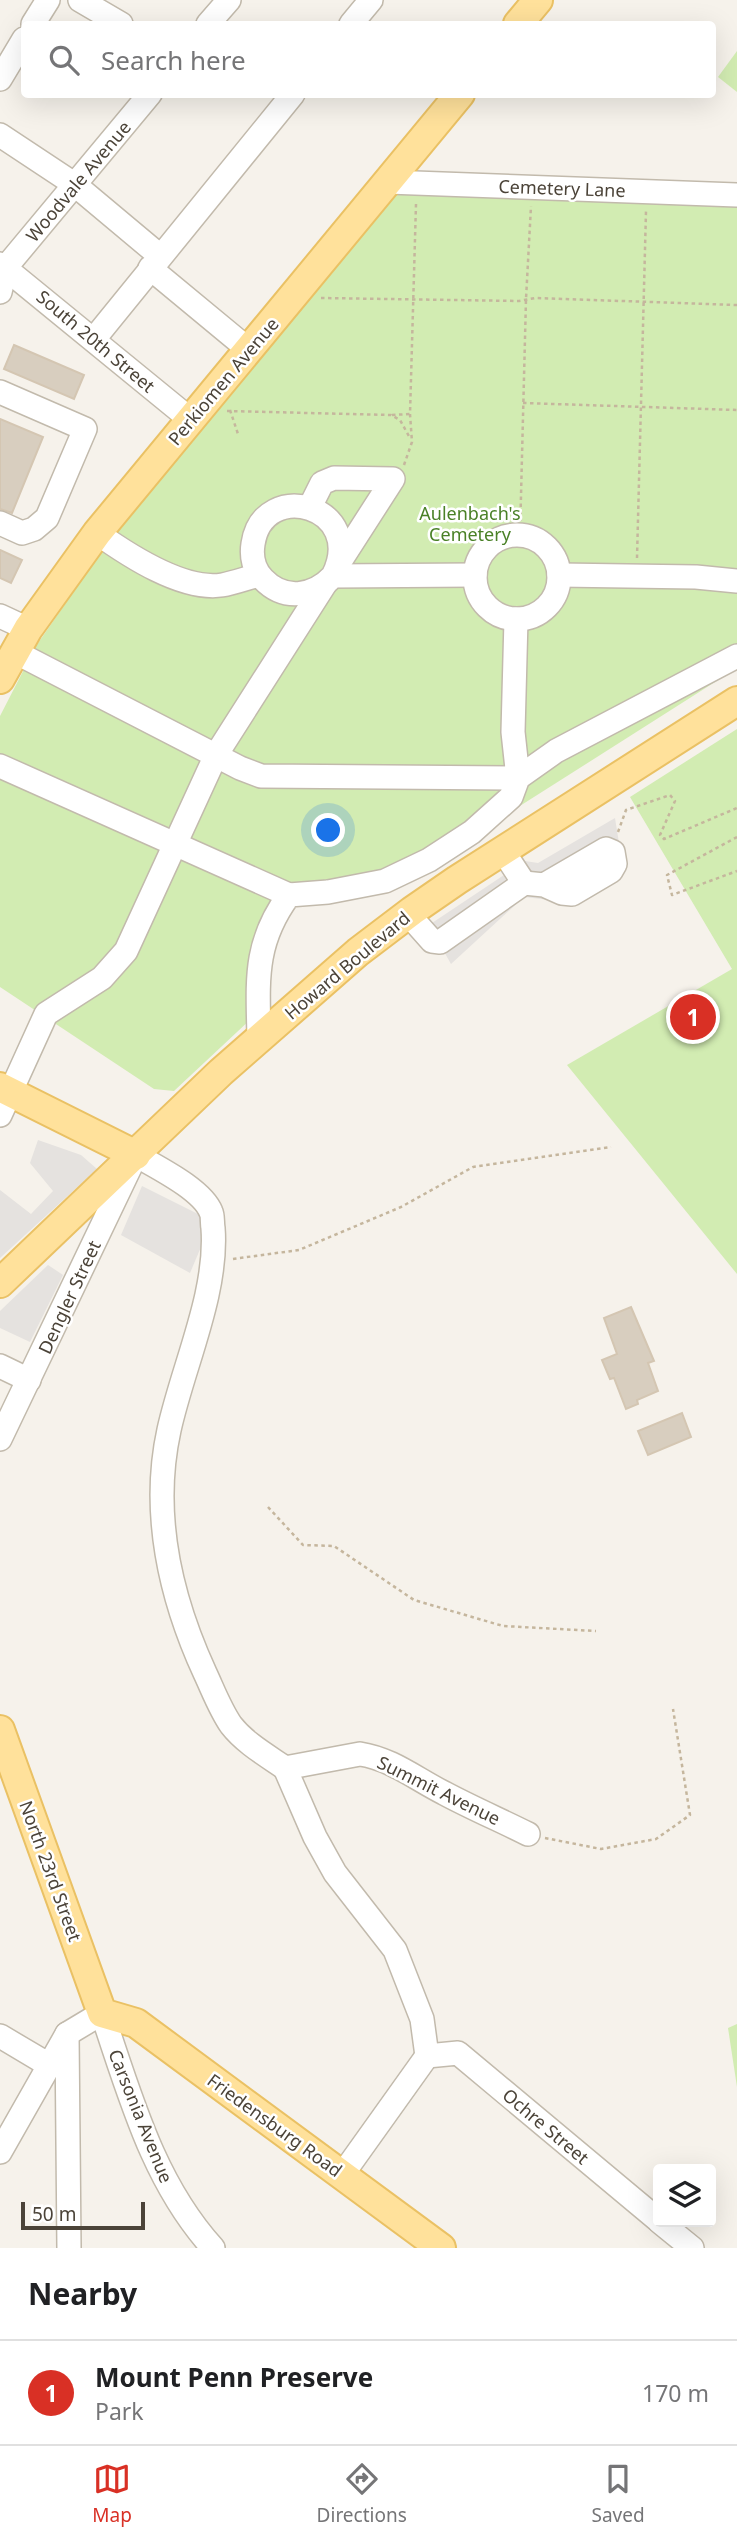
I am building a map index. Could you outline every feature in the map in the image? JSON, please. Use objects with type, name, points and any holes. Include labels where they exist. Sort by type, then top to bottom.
[{"type":"main road","points":[[520,21],[538,0]]},
{"type":"main road","name":"Perkiomen Avenue","points":[[0,678],[22,640],[97,533],[457,98]]},
{"type":"main road","name":"Howard Boulevard","points":[[0,1283],[259,1039],[358,952],[408,914],[503,851],[737,701]]},
{"type":"main road","points":[[4,1098],[136,1155]]},
{"type":"main road","name":"North 23rd Street","points":[[0,1730],[102,2013]]},
{"type":"main road","name":"Friedensburg Road","points":[[102,2013],[136,2023],[441,2248]]},
{"type":"street","points":[[35,21],[48,0]]},
{"type":"street","points":[[80,0],[113,13]]},
{"type":"street","points":[[211,21],[229,0]]},
{"type":"street","points":[[354,21],[371,0]]},
{"type":"street","points":[[0,79],[21,44]]},
{"type":"street","name":"Woodvale Avenue","points":[[3,265],[147,98]]},
{"type":"street","points":[[94,339],[290,98]]},
{"type":"street","points":[[0,135],[74,184],[248,350]]},
{"type":"street","name":"Cemetery Lane","points":[[388,182],[737,195]]},
{"type":"street","points":[[0,292],[3,265]]},
{"type":"street","name":"South 20th Street","points":[[3,265],[94,339],[196,413]]},
{"type":"street","points":[[0,392],[85,429],[47,518],[34,529],[22,533],[0,523]]},
{"type":"street","points":[[310,508],[322,483],[334,478],[393,479]]},
{"type":"street","points":[[360,478],[377,494],[377,503]]},
{"type":"street","points":[[4,1098],[46,1014],[102,978],[126,951],[216,755],[393,479]]},
{"type":"street","points":[[296,506],[310,508],[322,514],[332,523],[339,536],[341,549],[332,574],[312,592],[298,595],[283,593],[270,586],[259,575],[253,563],[254,536],[261,523],[283,508],[296,506]]},
{"type":"street","points":[[97,533],[172,577],[198,584],[220,585],[259,575]]},
{"type":"street","points":[[507,536],[532,537],[552,552],[557,563],[558,589],[542,611],[530,617],[503,617],[482,601],[476,588],[475,575],[477,562],[484,550],[494,541],[507,536]]},
{"type":"street","points":[[332,574],[475,575]]},
{"type":"street","points":[[559,576],[636,575],[737,581]]},
{"type":"street","points":[[0,616],[22,640],[216,755],[250,772],[279,778],[519,778],[556,751],[737,656]]},
{"type":"street","points":[[0,766],[289,895],[328,892],[385,881],[429,860],[472,832],[511,797],[519,778],[513,732],[516,619]]},
{"type":"street","points":[[408,914],[432,941],[440,942],[534,884],[606,849]]},
{"type":"street","points":[[503,851],[534,884]]},
{"type":"street","points":[[259,1039],[258,978],[261,949],[274,918],[289,895]]},
{"type":"street","points":[[136,1155],[186,1185],[211,1212],[213,1261],[167,1444],[162,1492],[166,1552],[175,1594],[193,1647],[220,1706],[232,1726],[256,1749],[285,1768],[315,1837],[335,1874],[395,1950],[422,2019],[427,2056],[342,2175]]},
{"type":"street","name":"Dengler Street","points":[[0,1439],[136,1155]]},
{"type":"street","points":[[0,1366],[29,1380]]},
{"type":"street","name":"Summit Avenue","points":[[285,1768],[360,1754],[373,1756],[397,1765],[443,1793],[528,1834]]},
{"type":"street","points":[[0,2152],[67,2034],[102,2013]]},
{"type":"street","name":"Carsonia Avenue","points":[[102,2013],[123,2077],[163,2178],[194,2228],[213,2248]]},
{"type":"street","points":[[67,2034],[69,2248]]},
{"type":"street","points":[[0,2036],[49,2066]]},
{"type":"street","name":"Ochre Street","points":[[427,2056],[458,2053],[653,2216]]},
{"type":"street","name":"Ochre Street","points":[[666,2227],[692,2248]]},
{"type":"path","points":[[520,535],[526,299],[532,186]]},
{"type":"path","points":[[636,575],[646,191]]},
{"type":"path","points":[[393,479],[404,465],[412,442],[410,414],[416,196]]},
{"type":"path","points":[[299,290],[315,298],[526,299],[737,305]]},
{"type":"path","points":[[523,404],[737,410]]},
{"type":"path","points":[[196,413],[216,419],[230,410],[410,414]]},
{"type":"path","points":[[230,410],[238,434]]},
{"type":"path","points":[[391,415],[400,420],[412,442]]},
{"type":"path","points":[[606,849],[621,828],[626,810],[670,795],[675,801],[660,835],[664,839],[737,808]]},
{"type":"path","points":[[737,837],[667,875],[672,895],[737,871]]},
{"type":"path","points":[[213,1261],[299,1251],[401,1207],[473,1167],[611,1147]]},
{"type":"path","points":[[268,1507],[303,1545],[334,1546],[414,1600],[502,1626],[596,1631]]},
{"type":"path","points":[[528,1834],[601,1849],[656,1839],[690,1815],[673,1709]]},
{"type":"green space","points":[[737,51],[737,92],[718,77]]},
{"type":"green space","name":"Aulenbach's Cemetery","points":[[396,194],[737,205],[737,668],[391,888],[296,903],[271,939],[268,1003],[174,1091],[154,1089],[0,987],[0,716],[36,646],[101,552]]},
{"type":"green space","points":[[737,729],[737,1274],[567,1065],[732,969],[630,797]]},
{"type":"green space","points":[[737,2024],[737,2087],[728,2028]]},
{"type":"shaded area","points":[[615,818],[624,874],[576,903],[524,897],[451,964],[429,925],[525,861],[538,863]]},
{"type":"shaded area","points":[[38,1140],[81,1155],[97,1169],[0,1258],[0,1190],[31,1214],[53,1191],[30,1163]]},
{"type":"shaded area","points":[[142,1186],[212,1221],[190,1273],[121,1235]]},
{"type":"shaded area","points":[[48,1265],[63,1275],[30,1342],[0,1328],[0,1311]]},
{"type":"building","points":[[14,345],[84,375],[74,399],[4,369]]},
{"type":"building","points":[[0,419],[43,437],[12,513],[0,509]]},
{"type":"building","points":[[0,550],[22,560],[11,583],[0,578]]},
{"type":"building","points":[[631,1307],[654,1361],[648,1363],[658,1391],[637,1400],[638,1404],[626,1409],[614,1378],[610,1379],[602,1360],[617,1354],[604,1318]]},
{"type":"building","points":[[682,1413],[691,1437],[648,1455],[638,1431]]},
{"type":"place","name":"Mount Penn Preserve","points":[[693,1017]]}]
